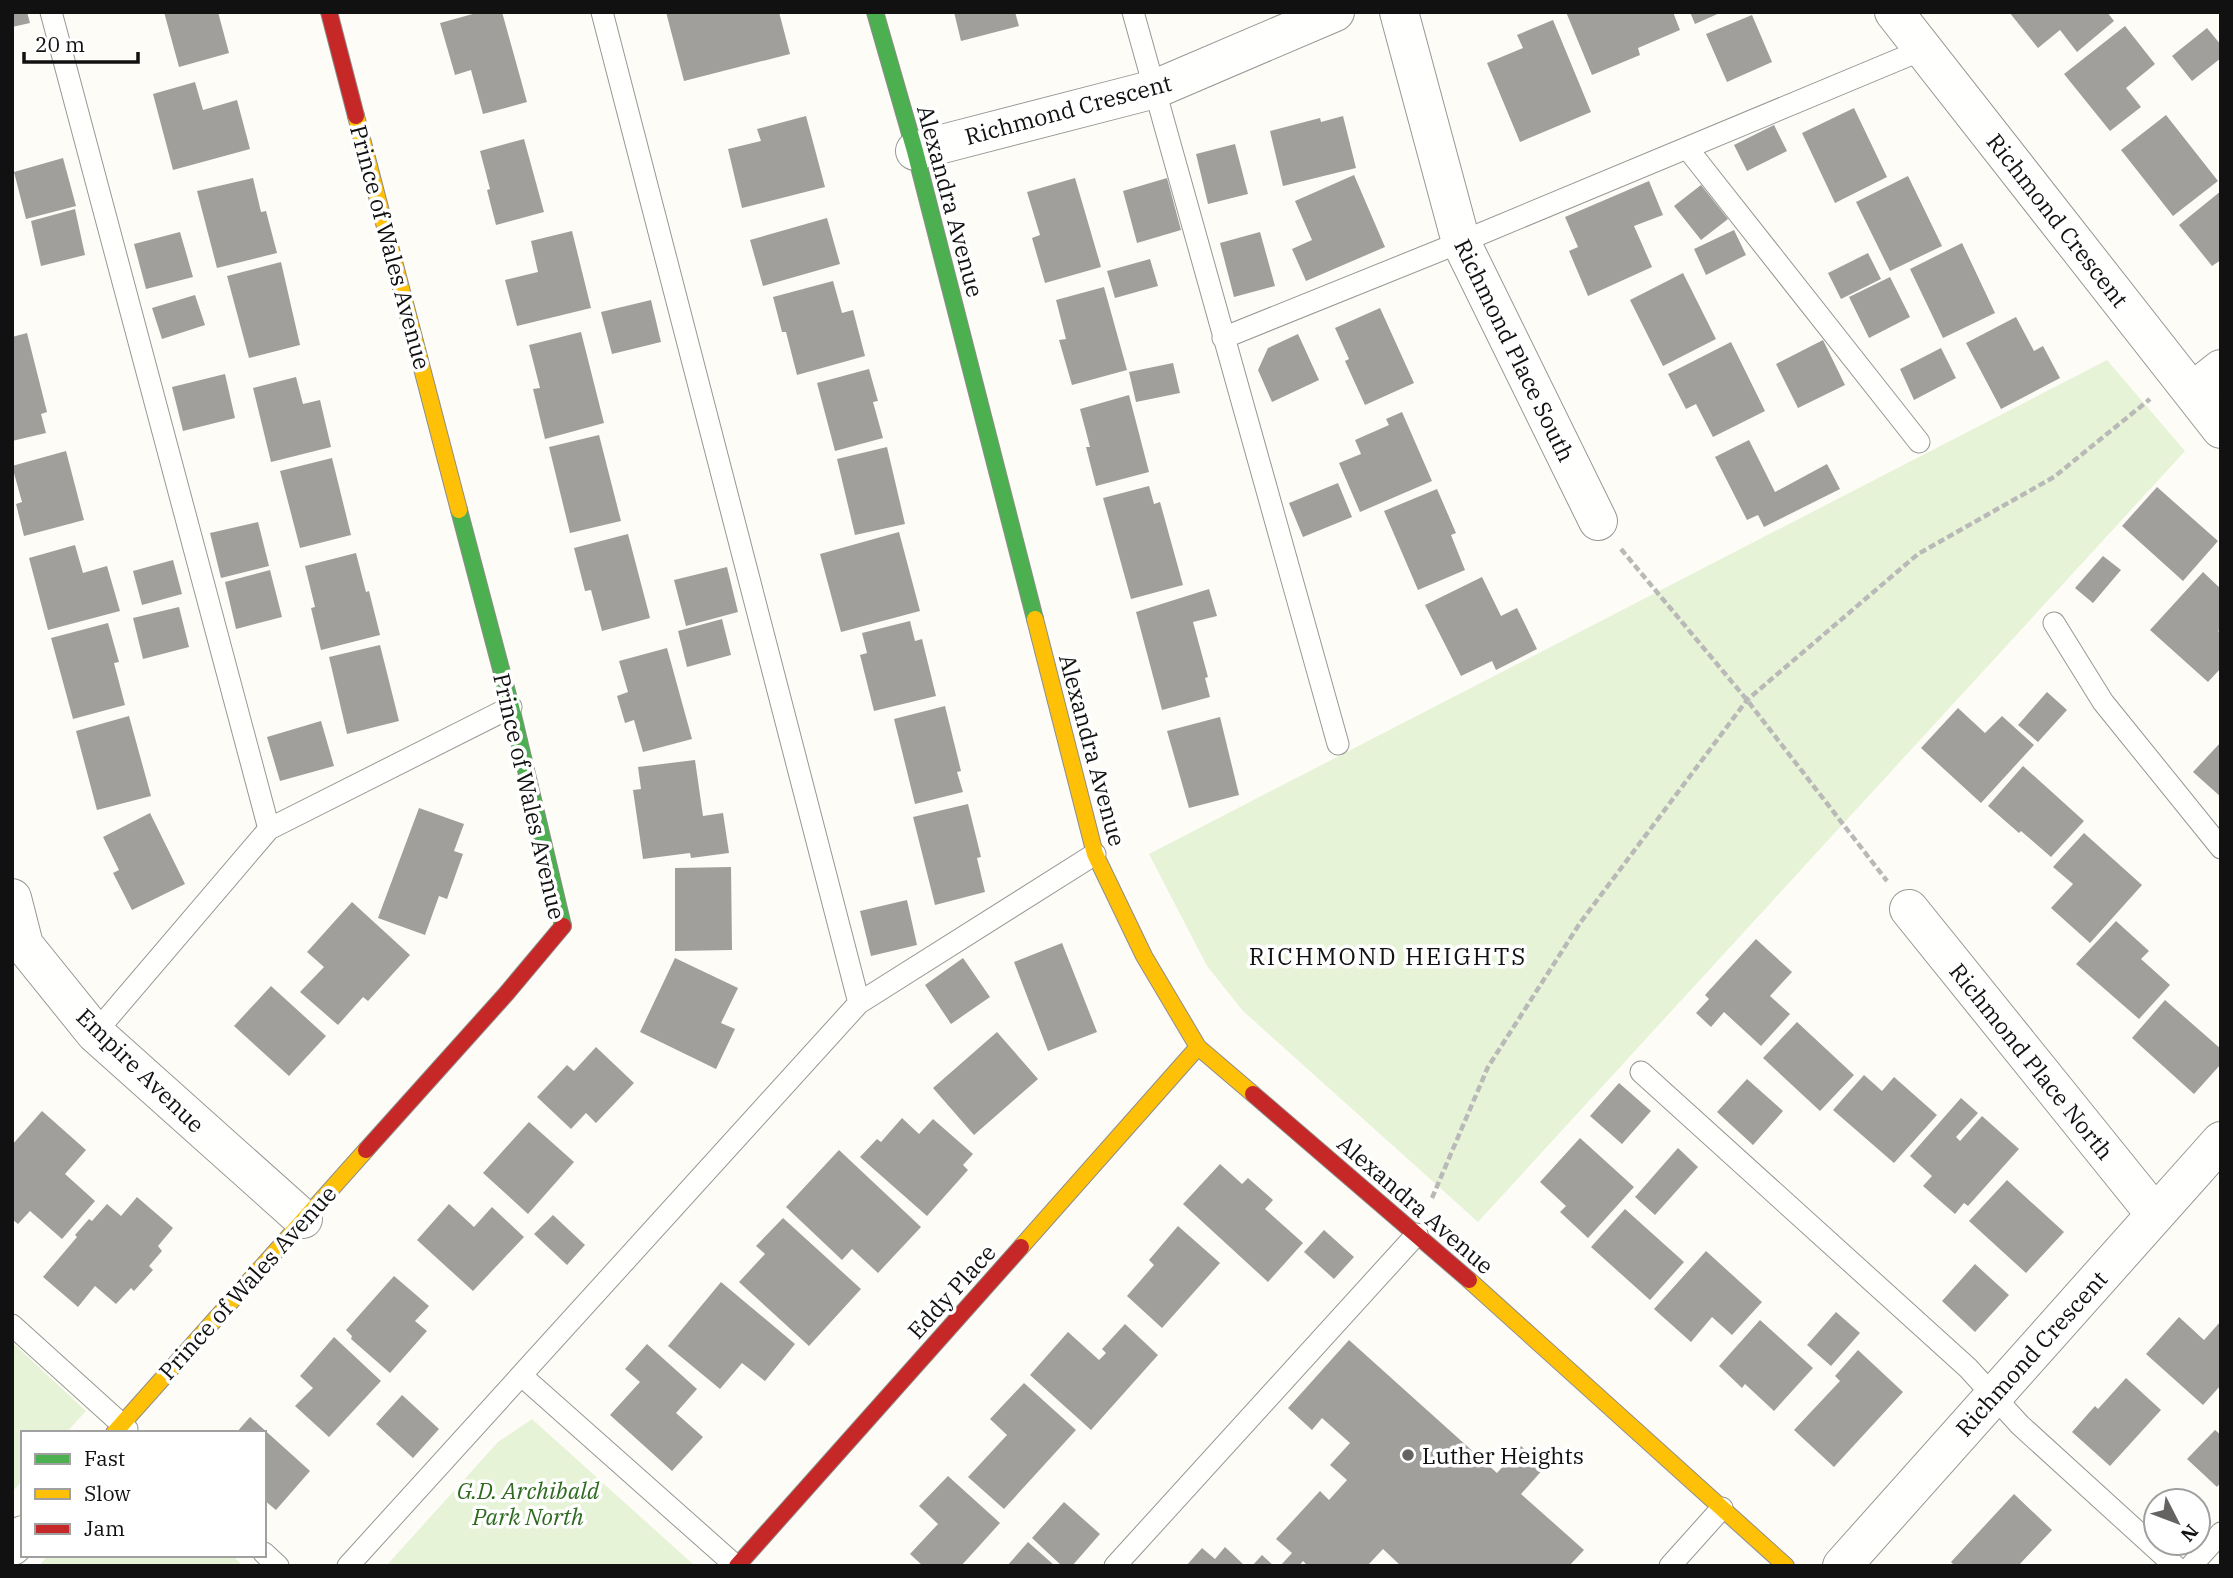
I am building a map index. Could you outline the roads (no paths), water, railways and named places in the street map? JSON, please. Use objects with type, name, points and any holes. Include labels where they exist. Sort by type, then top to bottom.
[{"type":"street","name":"Prince of Wales Avenue","points":[[122,1430],[563,926],[511,707],[329,12]]},
{"type":"street","name":"Alexandra Avenue","points":[[875,12],[915,151],[1095,854],[1144,956],[1198,1047],[1417,1234],[1786,1566]]},
{"type":"street","name":"Richmond Crescent","points":[[915,151],[1155,89],[1335,12]]},
{"type":"street","name":"Richmond Place South","points":[[1399,12],[1461,242],[1598,521]]},
{"type":"street","name":"Richmond Crescent","points":[[1895,12],[2196,376],[2221,429]]},
{"type":"street","name":"Empire Avenue","points":[[12,898],[24,945],[95,1033],[303,1220]]},
{"type":"street","name":"Richmond Place North","points":[[1909,909],[2155,1214]]},
{"type":"street","name":"Eddy Place","points":[[737,1566],[1198,1047]]},
{"type":"street","name":"Richmond Crescent","points":[[1842,1566],[2221,1141]]},
{"type":"lane","points":[[51,12],[269,829]]},
{"type":"lane","points":[[602,12],[859,1003]]},
{"type":"lane","points":[[1133,12],[1338,744]]},
{"type":"lane","points":[[1223,338],[1461,242],[1924,48]]},
{"type":"lane","points":[[1686,148],[1919,442]]},
{"type":"lane","points":[[2054,622],[2103,702],[2221,848]]},
{"type":"lane","points":[[95,1033],[269,829],[511,707]]},
{"type":"lane","points":[[348,1566],[859,1003],[1095,854]]},
{"type":"lane","points":[[1641,1072],[1968,1368],[2020,1425],[2175,1566]]},
{"type":"lane","points":[[1115,1566],[1417,1234]]},
{"type":"lane","points":[[12,1325],[122,1430]]},
{"type":"lane","points":[[522,1376],[737,1566]]},
{"type":"lane","points":[[1670,1566],[1722,1508]]},
{"type":"lane","points":[[2191,1566],[2221,1533]]},
{"type":"place","name":"Luther Heights","points":[[1408,1455]]},
{"type":"district","name":"RICHMOND HEIGHTS","points":[[1388,956]]},
{"type":"park label","name":"G.D. Archibald Park North","points":[[528,1503]]}]
